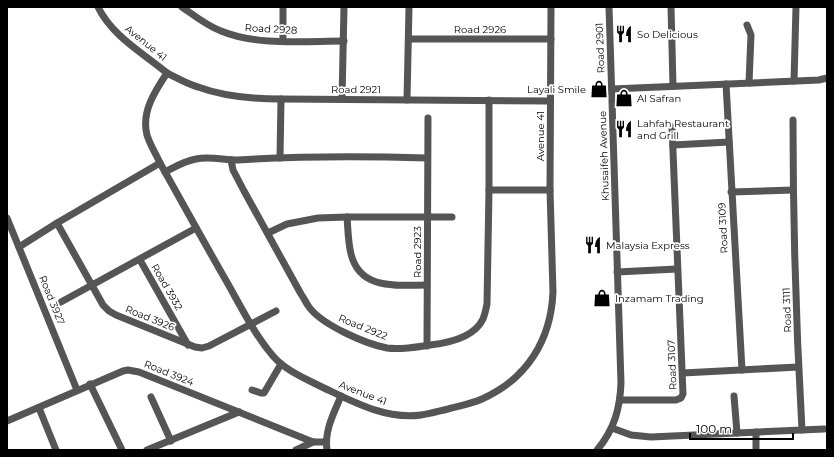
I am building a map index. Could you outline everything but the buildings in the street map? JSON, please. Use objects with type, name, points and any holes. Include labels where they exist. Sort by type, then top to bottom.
[{"type":"street","name":"Avenue 41","points":[[98,7],[108,23],[116,32],[167,73],[156,88],[148,105],[146,121],[147,136],[160,164],[265,346],[282,364],[294,373],[369,408],[400,416],[422,415],[476,401],[504,388],[535,355],[547,331],[553,292],[550,190],[551,7]]},
{"type":"street","name":"Road 2928","points":[[182,7],[213,28],[227,34],[250,39],[283,41],[344,41]]},
{"type":"street","points":[[283,7],[283,41]]},
{"type":"street","points":[[342,99],[344,7]]},
{"type":"street","points":[[408,100],[409,7]]},
{"type":"street","name":"Road 2901","points":[[609,7],[612,89]]},
{"type":"street","points":[[671,7],[673,86]]},
{"type":"street","points":[[794,81],[796,7]]},
{"type":"street","points":[[747,25],[751,35],[749,83]]},
{"type":"street","name":"Road 2926","points":[[409,39],[551,39]]},
{"type":"street","name":"Road 2921","points":[[167,73],[197,87],[216,93],[240,97],[282,99],[550,101]]},
{"type":"street","points":[[612,89],[819,80],[827,78]]},
{"type":"street","points":[[819,80],[827,83]]},
{"type":"street","name":"Road 3109","points":[[726,84],[742,370]]},
{"type":"street","name":"Khusaifeh Avenue","points":[[597,450],[612,428],[617,416],[620,400],[621,365],[612,89]]},
{"type":"street","points":[[280,158],[282,99]]},
{"type":"street","name":"Road 2922","points":[[231,160],[233,170],[309,308],[319,317],[342,331],[370,343],[387,348],[402,349],[442,344],[469,334],[477,327],[483,319],[487,304],[489,100]]},
{"type":"street","name":"Road 2923","points":[[427,346],[428,118]]},
{"type":"street","name":"Road 3111","points":[[793,120],[793,190],[798,367],[802,430]]},
{"type":"street","name":"Road 3107","points":[[620,400],[678,399],[682,396],[684,391],[672,127]]},
{"type":"street","points":[[673,145],[729,142]]},
{"type":"street","points":[[165,172],[184,162],[197,158],[231,160],[280,158],[427,158]]},
{"type":"street","points":[[19,247],[57,223],[160,164]]},
{"type":"street","points":[[489,190],[550,190]]},
{"type":"street","points":[[731,192],[793,190]]},
{"type":"street","points":[[347,217],[351,254],[354,265],[360,274],[372,281],[384,285],[427,285]]},
{"type":"street","points":[[268,233],[287,224],[302,220],[347,217],[452,217]]},
{"type":"street","name":"Road 3927","points":[[7,218],[77,390]]},
{"type":"street","name":"Road 3926","points":[[57,223],[103,305],[112,313],[188,344],[198,348],[206,348],[276,311]]},
{"type":"street","name":"Road 3932","points":[[61,302],[196,228]]},
{"type":"street","name":"Road 3932","points":[[140,260],[188,344]]},
{"type":"street","points":[[617,272],[678,269]]},
{"type":"street","points":[[252,390],[264,393],[282,364]]},
{"type":"street","points":[[683,373],[798,367]]},
{"type":"street","name":"Road 3924","points":[[7,421],[90,384],[124,371],[133,370],[314,442],[326,442]]},
{"type":"street","points":[[90,384],[122,450]]},
{"type":"street","points":[[326,450],[327,430],[341,396]]},
{"type":"street","points":[[734,396],[737,433]]},
{"type":"street","points":[[151,397],[171,441]]},
{"type":"street","points":[[39,408],[56,450]]},
{"type":"street","points":[[147,450],[239,412]]},
{"type":"street","points":[[612,428],[624,433],[644,436],[824,428]]},
{"type":"street","points":[[756,432],[756,450]]},
{"type":"street","points":[[296,450],[314,442]]},
{"type":"place","name":"So Delicious","points":[[624,34]]},
{"type":"place","name":"Layali Smile","points":[[599,89]]},
{"type":"place","name":"Al Safran","points":[[624,98]]},
{"type":"place","name":"Lahfah Restaurant and Grill","points":[[624,129]]},
{"type":"place","name":"Malaysia Express","points":[[593,245]]},
{"type":"place","name":"Inzamam Trading","points":[[602,298]]}]
